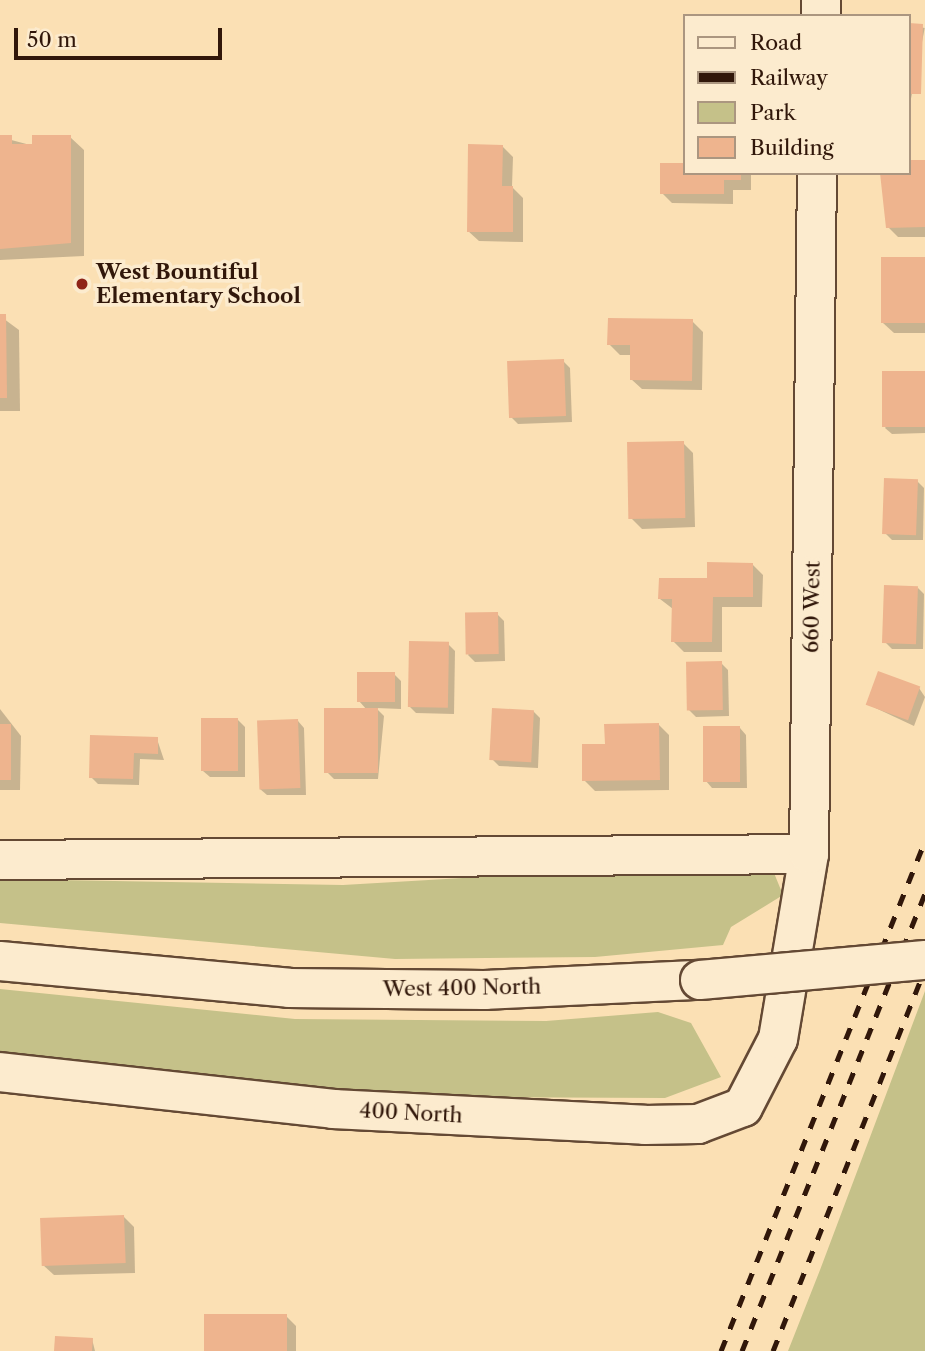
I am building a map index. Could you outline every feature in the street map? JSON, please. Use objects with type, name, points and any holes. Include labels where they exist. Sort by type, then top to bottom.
[{"type":"street","name":"660 West","points":[[778,1039],[809,854],[817,175]]},
{"type":"street","points":[[0,860],[809,854]]},
{"type":"street","name":"West 400 North","points":[[0,961],[289,988],[484,990],[700,980],[925,960]]},
{"type":"street","name":"400 North","points":[[0,1072],[333,1109],[698,1124],[743,1107],[778,1039]]},
{"type":"green space","points":[[774,873],[783,895],[731,927],[723,945],[595,957],[395,959],[0,923],[0,879],[343,885],[516,875]]},
{"type":"green space","points":[[0,989],[295,1019],[546,1021],[658,1012],[691,1023],[721,1077],[665,1098],[414,1097],[0,1062]]},
{"type":"green space","points":[[925,991],[925,1351],[788,1351],[820,1270]]},
{"type":"building","points":[[911,23],[923,24],[921,94],[911,94]]},
{"type":"building","points":[[0,135],[12,135],[12,144],[32,144],[32,135],[71,135],[71,243],[0,249]]},
{"type":"building","points":[[468,144],[503,145],[502,186],[513,186],[513,232],[467,232]]},
{"type":"building","points":[[911,160],[925,160],[925,227],[886,228],[880,175],[911,175]]},
{"type":"building","points":[[660,163],[684,163],[684,175],[741,175],[741,180],[724,180],[724,194],[660,194]]},
{"type":"building","points":[[881,257],[925,257],[925,323],[881,323]]},
{"type":"building","points":[[0,314],[6,314],[7,398],[0,398]]},
{"type":"building","points":[[608,318],[693,319],[692,381],[630,380],[630,345],[607,345]]},
{"type":"building","points":[[564,359],[566,416],[509,418],[507,361]]},
{"type":"building","points":[[882,371],[925,371],[925,427],[882,427]]},
{"type":"building","points":[[684,441],[685,518],[628,519],[627,442]]},
{"type":"building","points":[[884,478],[918,479],[916,535],[882,534]]},
{"type":"building","points":[[707,562],[753,563],[753,597],[713,597],[712,642],[671,642],[672,599],[658,599],[659,578],[707,578]]},
{"type":"building","points":[[884,585],[918,586],[916,644],[882,643]]},
{"type":"building","points":[[498,612],[499,654],[466,655],[465,613]]},
{"type":"building","points":[[409,641],[449,642],[448,708],[408,707]]},
{"type":"building","points":[[722,661],[723,710],[687,711],[686,662]]},
{"type":"building","points":[[878,671],[920,686],[908,720],[866,705]]},
{"type":"building","points":[[357,672],[395,672],[395,702],[357,702]]},
{"type":"building","points":[[324,708],[378,708],[378,773],[324,773]]},
{"type":"building","points":[[492,708],[534,710],[531,762],[489,760]]},
{"type":"building","points":[[201,718],[238,718],[238,771],[201,771]]},
{"type":"building","points":[[298,719],[300,788],[259,789],[257,720]]},
{"type":"building","points":[[659,723],[660,780],[582,781],[582,744],[605,744],[604,724]]},
{"type":"building","points":[[0,724],[11,724],[11,780],[0,780]]},
{"type":"building","points":[[703,726],[740,726],[740,782],[703,782]]},
{"type":"building","points":[[90,735],[158,737],[158,754],[134,753],[133,779],[89,778]]},
{"type":"building","points":[[124,1215],[126,1263],[42,1266],[40,1218]]},
{"type":"building","points":[[204,1314],[287,1314],[287,1351],[204,1351]]},
{"type":"building","points":[[55,1336],[93,1338],[92,1351],[54,1351]]},
{"type":"railway","points":[[721,1351],[925,841]]},
{"type":"railway","points":[[742,1351],[925,893]]},
{"type":"railway","points":[[773,1351],[925,969]]},
{"type":"place","name":"West Bountiful Elementary School","points":[[82,284]]}]
